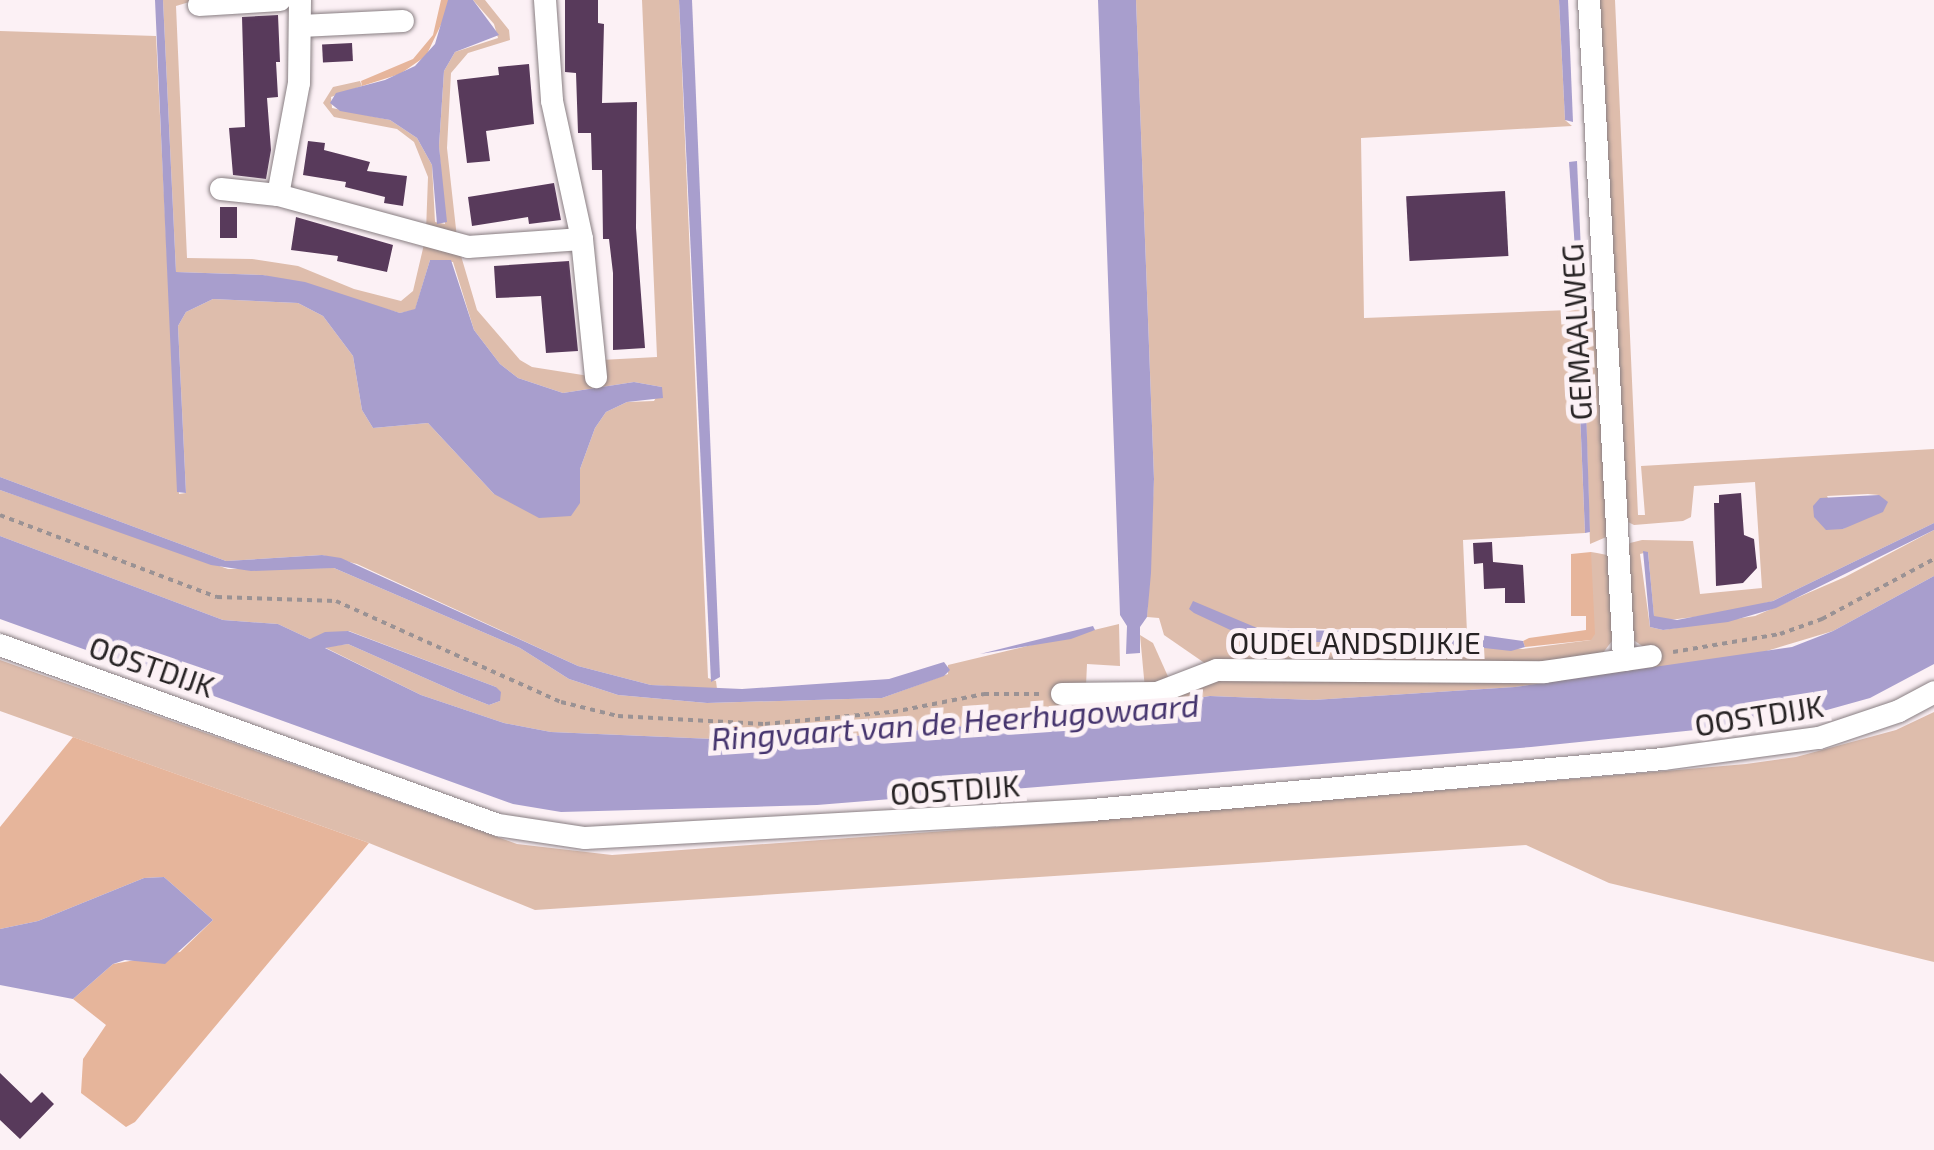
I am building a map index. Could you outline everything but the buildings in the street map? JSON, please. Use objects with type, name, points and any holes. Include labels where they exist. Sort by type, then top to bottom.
[{"type":"street","points":[[199,5],[280,0]]},
{"type":"street","points":[[278,195],[293,128],[300,0]]},
{"type":"street","points":[[545,0],[552,102],[582,239],[596,377]]},
{"type":"street","name":"GEMAALWEG","points":[[1589,0],[1624,660]]},
{"type":"street","points":[[301,26],[403,21]]},
{"type":"street","points":[[221,190],[278,195],[468,247],[582,239]]},
{"type":"street","name":"OOSTDIJK","points":[[0,645],[498,825],[585,838],[1092,810],[1662,759],[1819,738],[1899,712],[1934,692]]},
{"type":"street","name":"OUDELANDSDIJKJE","points":[[1062,694],[1175,688],[1216,670],[1544,672],[1651,656]]},
{"type":"path","points":[[0,515],[217,596],[336,601],[561,702],[618,716],[765,724],[893,712],[984,694],[1062,694]]},
{"type":"path","points":[[1651,656],[1780,634],[1822,620],[1934,559]]},
{"type":"shaded area","points":[[155,0],[163,0],[176,272],[263,275],[305,282],[400,313],[415,309],[430,260],[451,260],[474,330],[500,364],[518,378],[563,393],[634,382],[662,387],[663,398],[627,402],[606,412],[595,428],[580,469],[580,503],[571,516],[539,518],[494,494],[428,423],[373,428],[362,410],[353,356],[323,316],[298,303],[213,299],[186,312],[178,326],[186,493],[177,492]]},
{"type":"shaded area","points":[[163,0],[196,0],[176,6],[187,258],[252,259],[298,266],[354,289],[401,301],[413,291],[425,240],[459,249],[477,310],[520,360],[532,367],[589,376],[601,360],[657,357],[642,0],[679,0],[708,678],[716,681],[717,689],[651,685],[578,666],[357,564],[322,555],[226,561],[0,477],[0,31],[156,36],[179,494],[186,493],[178,326],[186,312],[213,299],[298,303],[323,316],[353,356],[362,410],[373,428],[428,423],[494,494],[580,503],[580,469],[595,428],[606,412],[627,402],[654,401],[662,387],[634,382],[563,393],[518,378],[500,364],[474,330],[453,262],[430,260],[415,310],[400,313],[263,275],[176,272]]},
{"type":"shaded area","points":[[441,0],[448,0],[448,10],[426,56],[400,74],[362,86],[361,81],[413,59],[433,35]]},
{"type":"shaded area","points":[[448,0],[473,0],[499,35],[455,52],[444,71],[439,146],[447,222],[437,224],[432,165],[417,138],[390,120],[340,111],[330,103],[336,93],[385,80],[415,66],[435,44]]},
{"type":"shaded area","points":[[473,0],[485,0],[509,30],[510,40],[468,53],[451,73],[447,148],[457,238],[426,231],[428,177],[414,142],[397,129],[334,117],[323,103],[333,87],[360,81],[362,86],[331,97],[332,108],[390,120],[417,138],[432,165],[435,222],[445,224],[439,146],[444,71],[455,52],[498,38],[494,24]]},
{"type":"shaded area","points":[[679,0],[692,0],[720,677],[711,682]]},
{"type":"shaded area","points":[[1098,0],[1136,0],[1154,479],[1147,617],[1140,627],[1140,653],[1126,654],[1127,626],[1120,615]]},
{"type":"shaded area","points":[[1136,0],[1559,0],[1565,120],[1572,126],[1361,138],[1364,318],[1596,309],[1611,535],[1590,544],[1583,312],[1576,316],[1585,533],[1463,540],[1467,633],[1250,627],[1256,642],[1431,642],[1523,649],[1591,640],[1591,552],[1612,556],[1612,641],[1602,654],[1578,661],[1206,664],[1164,635],[1159,618],[1147,617],[1154,479]]},
{"type":"shaded area","points":[[1559,0],[1568,0],[1573,122],[1565,120]]},
{"type":"shaded area","points":[[1594,0],[1615,0],[1638,515],[1645,515],[1641,466],[1934,449],[1934,523],[1773,601],[1727,613],[1661,621],[1654,617],[1648,552],[1640,554],[1650,627],[1663,630],[1755,616],[1845,577],[1934,530],[1934,576],[1833,631],[1753,655],[1515,687],[1313,700],[1210,696],[1140,707],[1140,702],[1208,677],[1456,679],[1648,650],[1632,639],[1624,553],[1630,543],[1642,540],[1693,541],[1700,594],[1762,588],[1755,482],[1694,486],[1691,517],[1683,521],[1634,525],[1624,520]],"holes":[[[1879,495],[1862,518],[1843,529],[1827,496]]]},
{"type":"shaded area","points":[[1577,161],[1582,274],[1577,279],[1569,162]]},
{"type":"shaded area","points":[[1583,312],[1590,532],[1585,533],[1576,315]]},
{"type":"shaded area","points":[[0,477],[226,561],[322,555],[341,558],[578,666],[651,685],[742,689],[889,679],[944,662],[950,670],[944,676],[882,698],[707,703],[618,695],[569,679],[520,648],[334,568],[251,571],[211,565],[0,490]]},
{"type":"shaded area","points":[[0,490],[228,569],[334,568],[520,648],[569,679],[618,695],[707,703],[882,698],[948,674],[948,665],[1119,624],[1120,666],[1087,664],[1086,686],[1125,702],[1125,706],[1115,712],[834,738],[737,740],[551,732],[504,723],[421,695],[324,647],[348,644],[489,705],[500,701],[496,687],[349,631],[310,639],[278,624],[223,620],[0,536]]},
{"type":"shaded area","points":[[1879,495],[1888,502],[1883,512],[1843,529],[1826,530],[1814,517],[1813,506],[1820,498]]},
{"type":"shaded area","points":[[1934,523],[1934,530],[1776,608],[1728,622],[1663,630],[1650,627],[1643,551],[1648,552],[1654,616],[1677,620],[1773,601]]},
{"type":"shaded area","points":[[0,536],[223,620],[278,624],[310,639],[325,632],[348,631],[496,687],[501,692],[500,701],[489,705],[348,644],[325,648],[421,695],[504,723],[551,732],[737,740],[834,738],[1115,712],[1125,706],[1125,685],[1140,685],[1140,707],[1210,696],[1313,700],[1515,687],[1792,647],[1833,631],[1934,576],[1934,664],[1870,698],[1791,720],[1531,747],[817,805],[561,812],[513,804],[0,619]]},
{"type":"shaded area","points":[[1591,552],[1595,634],[1591,640],[1525,647],[1523,641],[1529,638],[1586,630],[1586,616],[1571,616],[1571,554]]},
{"type":"shaded area","points":[[1193,601],[1262,630],[1459,632],[1523,641],[1525,647],[1511,651],[1431,642],[1256,642],[1194,613],[1189,609]]},
{"type":"shaded area","points":[[1093,626],[1095,630],[1071,639],[980,654]]},
{"type":"shaded area","points":[[1140,635],[1153,643],[1170,681],[1145,689]]},
{"type":"shaded area","points":[[0,660],[517,844],[612,855],[1085,821],[1746,764],[1796,757],[1896,730],[1934,712],[1934,962],[1609,883],[1526,845],[535,910],[369,843],[0,711]]},
{"type":"shaded area","points":[[73,737],[369,843],[135,1122],[126,1127],[81,1093],[83,1059],[106,1025],[73,999],[113,964],[180,952],[213,920],[164,877],[144,878],[38,921],[0,929],[0,827]]},
{"type":"shaded area","points":[[164,877],[213,920],[165,964],[125,960],[113,964],[73,999],[0,985],[0,929],[38,921],[144,878]]},
{"type":"water label","name":"Ringvaart van de Heerhugowaard","points":[[955,721]]}]
